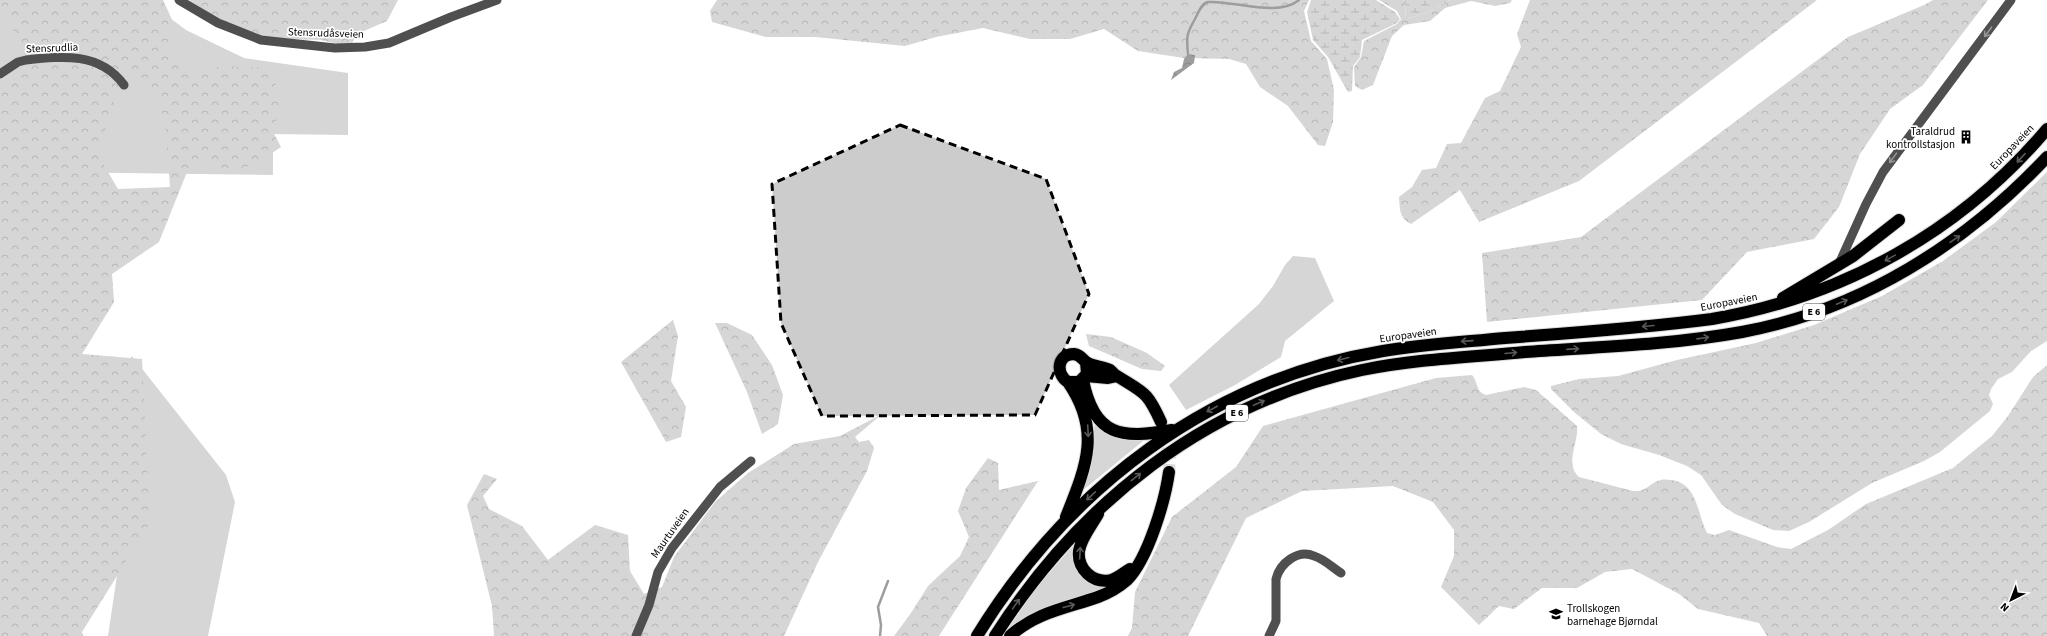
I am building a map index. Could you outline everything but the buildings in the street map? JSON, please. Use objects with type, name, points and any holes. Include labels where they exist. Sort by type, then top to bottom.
[{"type":"highway","name":"Europaveien","points":[[1177,430],[1224,403],[1256,388],[1302,371],[1361,355],[1440,343],[1686,322],[1738,315],[1767,308],[1832,286],[1876,266],[1924,239],[1980,196],[2016,164],[2047,129]]},
{"type":"highway","name":"E 6","points":[[995,636],[1037,575],[1073,533],[1106,502],[1155,462],[1193,437],[1243,410],[1285,393],[1327,379],[1389,365],[1443,359],[1690,339],[1744,331],[1798,317],[1840,303],[1874,288],[1936,252],[1987,215],[2009,196],[2047,157]]},
{"type":"highway","name":"E 6","points":[[1767,308],[1838,266],[1879,237],[1899,220]]},
{"type":"highway","name":"E 6","points":[[1063,523],[1083,474],[1088,437],[1087,422],[1084,411],[1068,382],[1059,373],[1062,360],[1065,357],[1074,354],[1086,362],[1110,370],[1144,393],[1153,405],[1161,422]]},
{"type":"highway","name":"E 6","points":[[1086,362],[1088,370],[1084,378],[1092,408],[1103,423],[1111,429],[1127,435],[1177,430]]},
{"type":"highway","points":[[1068,382],[1075,383],[1084,378],[1108,378],[1117,376]]},
{"type":"highway","name":"E 6","points":[[977,636],[1025,567],[1063,523],[1112,476],[1177,430]]},
{"type":"highway","name":"E 6","points":[[1010,636],[1038,616],[1114,590],[1128,579],[1147,546],[1160,513],[1169,472]]},
{"type":"highway","name":"E 6","points":[[1106,502],[1081,545],[1079,556],[1081,566],[1087,574],[1093,578],[1108,580],[1119,576],[1139,562]]},
{"type":"street","name":"Stensrudåsveien","points":[[178,0],[218,23],[261,40],[335,48],[365,47],[389,43],[451,16],[497,0]]},
{"type":"street","points":[[1838,266],[1866,204],[1883,172],[2010,0]]},
{"type":"street","name":"Stensrudlia","points":[[0,74],[18,62],[26,60],[81,57],[114,73],[124,85]]},
{"type":"street","name":"Maurtuveien","points":[[636,636],[649,606],[658,572],[672,548],[720,486],[751,461]]},
{"type":"street","points":[[1269,636],[1276,621],[1276,579],[1278,572],[1286,562],[1300,555],[1307,554],[1316,557],[1341,573]]},
{"type":"highlighted area","points":[[900,125],[1046,179],[1089,294],[1035,415],[822,416],[781,323],[772,184]]},
{"type":"green space","points":[[0,0],[146,0],[186,30],[244,58],[348,73],[348,135],[273,134],[273,175],[45,172],[0,409]]},
{"type":"green space","points":[[0,0],[163,0],[174,24],[167,53],[191,79],[220,66],[271,68],[281,103],[273,132],[281,147],[256,164],[234,170],[191,162],[159,242],[112,274],[114,302],[82,354],[142,359],[150,523],[82,632],[83,636],[0,636],[0,89],[32,65],[0,4]],"holes":[[[123,71],[151,84],[165,120],[170,187],[118,189],[98,155]]]},
{"type":"green space","points":[[189,0],[398,0],[387,21],[357,34],[350,47],[321,40],[265,38],[231,28]]},
{"type":"green space","points":[[717,0],[1309,0],[1304,11],[1311,41],[1327,59],[1334,90],[1333,122],[1325,146],[1318,145],[1288,106],[1260,87],[1246,64],[1229,59],[1184,58],[1138,51],[1104,29],[1070,39],[1030,39],[983,28],[936,37],[905,46],[815,37],[766,37],[712,22],[710,11]]},
{"type":"green space","points":[[1311,0],[1376,0],[1395,12],[1400,19],[1397,23],[1362,40],[1360,57],[1353,66],[1352,91],[1348,92],[1328,57],[1313,40],[1307,12]]},
{"type":"green space","points":[[1379,0],[1403,0],[1405,3],[1406,19],[1429,12],[1450,0],[1512,0],[1510,3],[1495,6],[1471,1],[1445,8],[1430,21],[1404,25],[1392,36],[1373,85],[1362,90],[1355,86],[1354,67],[1361,57],[1364,41],[1397,24],[1401,19],[1397,11]]},
{"type":"green space","points":[[1403,0],[1450,0],[1429,12],[1406,19],[1405,3]]},
{"type":"green space","points":[[1530,0],[1817,0],[1579,181],[1479,222],[1460,190],[1411,224],[1407,222],[1402,216],[1399,197],[1412,187],[1422,170],[1436,168],[1447,144],[1461,143],[1485,98],[1500,91],[1521,47],[1517,34]]},
{"type":"green space","points":[[1933,0],[1988,0],[1923,85],[1890,109],[1860,154],[1839,207],[1814,239],[1747,252],[1702,300],[1487,322],[1482,253],[1581,237],[1848,37]]},
{"type":"green space","points":[[2047,172],[2047,341],[2031,351],[2012,372],[1998,379],[1989,395],[1993,404],[1990,411],[1940,452],[1924,461],[1872,483],[1809,522],[1789,531],[1773,530],[1735,514],[1722,505],[1701,475],[1687,466],[1659,455],[1621,444],[1601,434],[1574,412],[1551,389],[1551,386],[1579,379],[1618,376],[1677,360],[1756,343],[1814,325],[1882,296],[1943,261],[1996,222]]},
{"type":"green space","points":[[1293,256],[1315,258],[1334,301],[1285,341],[1281,357],[1235,385],[1186,410],[1169,385],[1259,304],[1273,286],[1285,265]]},
{"type":"green space","points":[[673,320],[678,336],[671,381],[686,407],[681,437],[666,442],[621,362]]},
{"type":"green space","points":[[715,323],[727,323],[752,335],[772,365],[783,395],[778,424],[762,434],[747,392]]},
{"type":"green space","points":[[1086,334],[1111,337],[1147,353],[1165,366],[1161,371],[1142,369],[1089,346]]},
{"type":"green space","points":[[132,356],[226,475],[235,502],[208,636],[108,636],[129,494],[97,406]]},
{"type":"green space","points":[[2047,365],[2047,636],[1767,636],[1759,623],[1698,609],[1679,594],[1632,569],[1605,572],[1577,588],[1542,588],[1514,609],[1499,606],[1479,625],[1441,587],[1454,556],[1454,530],[1433,502],[1393,486],[1302,491],[1246,518],[1188,636],[1128,636],[1132,628],[1135,592],[1172,517],[1236,467],[1263,426],[1436,378],[1472,375],[1480,392],[1486,395],[1524,387],[1536,390],[1577,426],[1572,459],[1573,466],[1579,477],[1633,491],[1642,490],[1657,481],[1662,480],[1680,482],[1692,493],[1707,533],[1715,535],[1729,530],[1777,547],[1791,549],[1828,530],[1866,504],[1953,468],[1992,436],[2008,416],[2033,377]]},
{"type":"green space","points":[[882,414],[855,437],[859,442],[869,440],[874,448],[867,471],[818,562],[784,636],[494,636],[492,606],[467,505],[484,474],[497,479],[483,496],[489,509],[522,526],[548,560],[595,525],[628,535],[630,571],[644,594],[662,587],[674,557],[715,502],[748,473],[794,444],[840,436]]},
{"type":"green space","points":[[1095,424],[1104,431],[1148,437],[1082,491]]},
{"type":"green space","points":[[988,458],[998,463],[999,490],[1038,481],[939,636],[894,636],[928,586],[960,556],[969,537],[958,511],[966,488]]},
{"type":"green space","points":[[1079,539],[1077,564],[1118,583],[1003,636],[1037,587]]},
{"type":"water","points":[[1188,54],[1195,55],[1194,63],[1171,80],[1174,72],[1182,68],[1184,59]]},
{"type":"waterway","points":[[1188,54],[1187,39],[1189,31],[1200,9],[1208,2],[1279,8],[1290,5],[1299,0]]},
{"type":"waterway","points":[[880,636],[881,625],[878,607],[888,581]]},
{"type":"tunnel","points":[[1163,429],[1170,455],[1169,472]]},
{"type":"place","name":"Taraldrud kontrollstasjon","points":[[1966,137]]},
{"type":"place","name":"Trollskogen barnehage Bjørndal","points":[[1556,614]]}]
